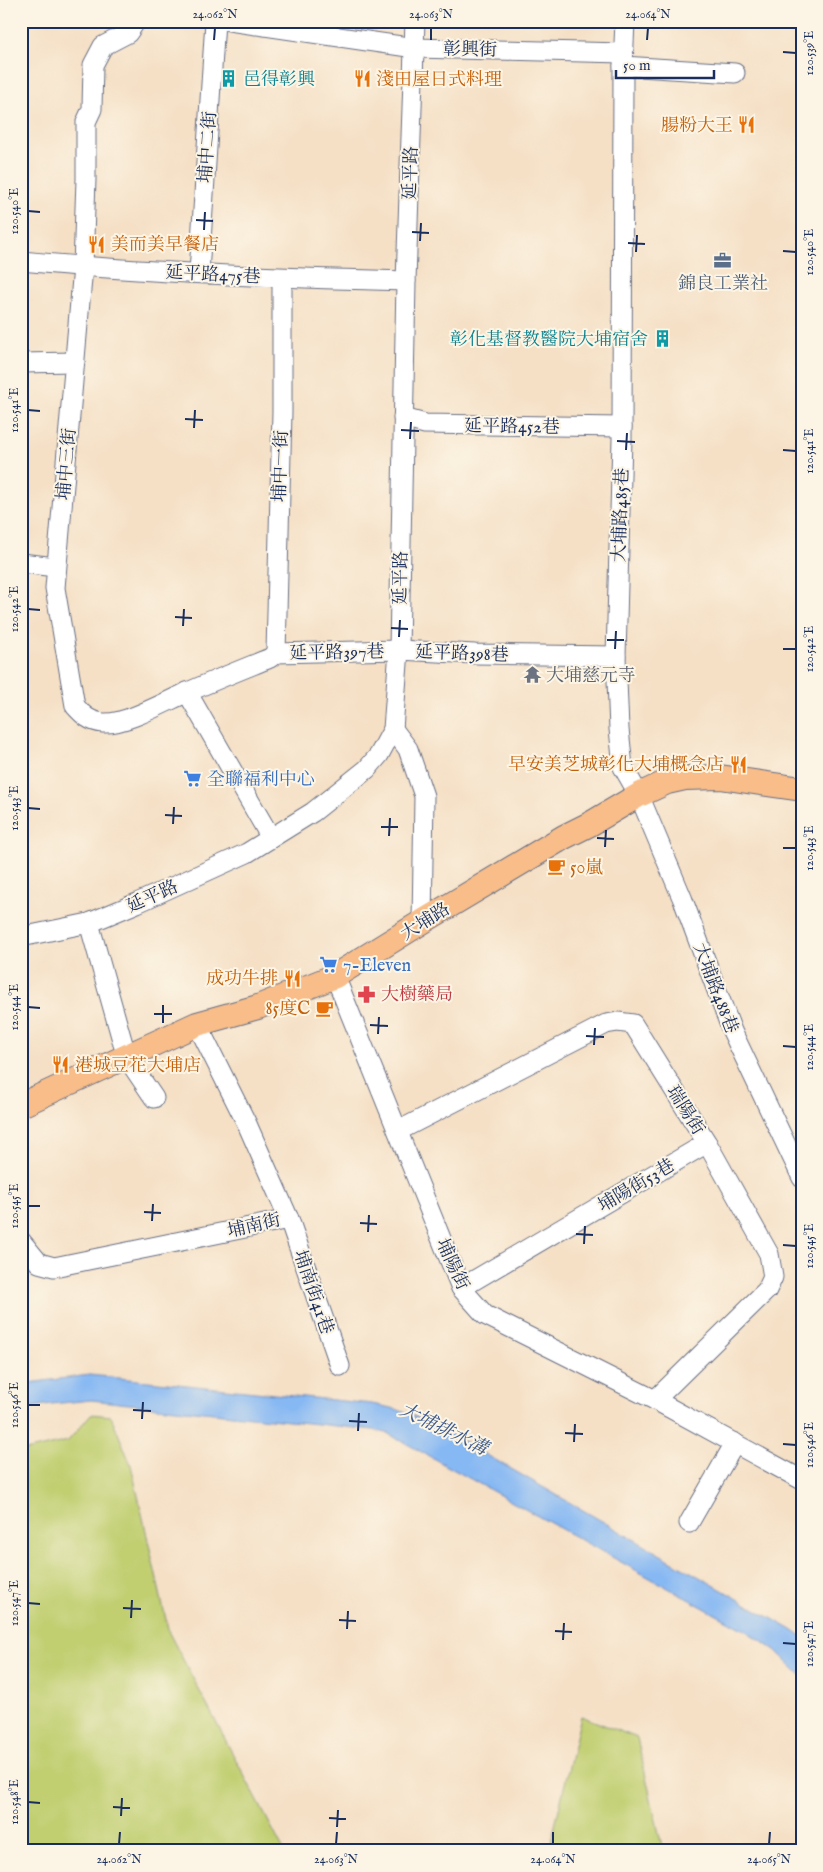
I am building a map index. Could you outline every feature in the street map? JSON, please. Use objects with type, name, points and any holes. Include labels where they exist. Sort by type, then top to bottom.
[{"type":"main road","name":"大埔路","points":[[21,1106],[197,1024],[258,1007],[335,976],[422,922],[639,795],[667,782],[685,778],[720,777],[789,788]]},
{"type":"street","name":"埔中三街","points":[[136,21],[128,33],[103,46],[93,65],[92,109],[86,122],[83,267],[55,588],[75,706],[85,718],[101,723],[126,719],[270,658],[276,653]]},
{"type":"street","name":"埔中二街","points":[[199,273],[215,21]]},
{"type":"street","name":"彰興街","points":[[229,21],[415,48],[623,59],[736,73]]},
{"type":"street","name":"延平路","points":[[21,937],[89,923],[247,852],[313,812],[367,769],[379,755],[393,729],[399,650],[406,281],[415,21]]},
{"type":"street","name":"大埔路485巷","points":[[625,21],[623,59],[622,427],[616,656],[619,730],[623,767],[639,795]]},
{"type":"street","name":"延平路475巷","points":[[21,261],[83,267],[282,278],[406,281]]},
{"type":"street","name":"埔中一街","points":[[276,653],[282,412],[282,278]]},
{"type":"street","points":[[21,363],[75,362]]},
{"type":"street","name":"延平路452巷","points":[[403,418],[425,424],[622,427]]},
{"type":"street","points":[[21,563],[56,567]]},
{"type":"street","name":"延平路397巷","points":[[276,653],[399,650]]},
{"type":"street","name":"延平路398巷","points":[[399,650],[493,655],[616,656]]},
{"type":"street","points":[[187,692],[271,838]]},
{"type":"street","points":[[393,729],[408,749],[424,796],[422,922]]},
{"type":"street","name":"大埔路488巷","points":[[639,795],[683,900],[732,1032],[802,1178]]},
{"type":"street","points":[[89,923],[127,1058],[154,1098]]},
{"type":"street","name":"埔陽街","points":[[335,976],[461,1288],[486,1315],[655,1400],[802,1480]]},
{"type":"street","name":"瑞陽街","points":[[398,1131],[606,1024],[618,1022],[632,1024],[707,1143],[769,1254],[773,1277],[766,1290],[655,1400]]},
{"type":"street","name":"埔南街","points":[[21,1241],[39,1263],[54,1267],[289,1219],[247,1124],[197,1024]]},
{"type":"street","name":"埔陽街53巷","points":[[461,1288],[707,1143]]},
{"type":"street","name":"埔南街41巷","points":[[289,1219],[340,1366]]},
{"type":"street","points":[[689,1523],[735,1443]]},
{"type":"green space","points":[[91,1414],[111,1416],[131,1465],[169,1633],[284,1851],[21,1851],[21,1452],[68,1441]]},
{"type":"green space","points":[[581,1716],[637,1738],[663,1851],[549,1851]]},
{"type":"water","points":[[89,1375],[372,1404],[396,1409],[431,1423],[792,1630],[802,1637],[802,1676],[775,1650],[746,1631],[389,1434],[374,1430],[91,1400],[21,1409],[21,1384]]},
{"type":"place","name":"邑得彰興","points":[[229,79]]},
{"type":"place","name":"淺田屋日式料理","points":[[362,79]]},
{"type":"place","name":"腸粉大王","points":[[747,125]]},
{"type":"place","name":"美而美早餐店","points":[[97,244]]},
{"type":"place","name":"錦良工業社","points":[[723,260]]},
{"type":"place","name":"彰化基督教醫院大埔宿舍","points":[[662,339]]},
{"type":"place","name":"大埔慈元寺","points":[[532,675]]},
{"type":"place","name":"早安美芝城彰化大埔概念店","points":[[738,764]]},
{"type":"place","name":"全聯福利中心","points":[[193,779]]},
{"type":"place","name":"50嵐","points":[[556,867]]},
{"type":"place","name":"7-Eleven","points":[[329,965]]},
{"type":"place","name":"成功牛排","points":[[292,978]]},
{"type":"place","name":"大樹藥局","points":[[367,994]]},
{"type":"place","name":"85度C","points":[[324,1008]]},
{"type":"place","name":"港城豆花大埔店","points":[[61,1065]]},
{"type":"water label","name":"大埔排水溝","points":[[444,1428]]}]
